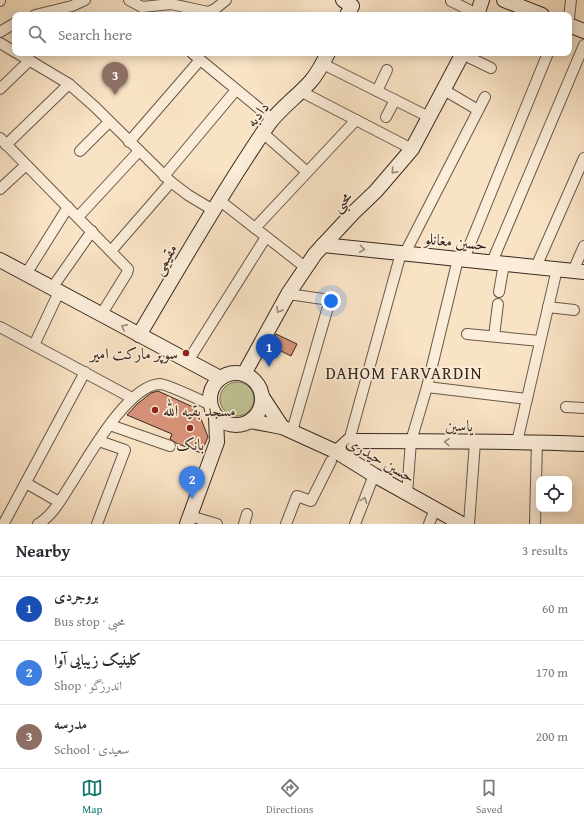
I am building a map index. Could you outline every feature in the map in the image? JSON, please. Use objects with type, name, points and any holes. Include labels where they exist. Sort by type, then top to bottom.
[{"type":"street","points":[[47,12],[72,6],[85,0]]},
{"type":"street","points":[[129,0],[142,7],[171,4],[208,12],[215,9],[226,0]]},
{"type":"street","points":[[478,12],[482,0]]},
{"type":"street","points":[[504,0],[534,12]]},
{"type":"street","points":[[570,12],[571,0]]},
{"type":"street","points":[[451,1],[471,12]]},
{"type":"street","points":[[0,32],[12,25]]},
{"type":"street","points":[[572,26],[584,31]]},
{"type":"street","points":[[0,43],[12,50]]},
{"type":"street","points":[[499,292],[498,263],[584,45]]},
{"type":"street","points":[[23,56],[69,84],[94,106],[168,179],[188,195],[216,205],[255,228],[305,267]]},
{"type":"street","points":[[195,56],[272,119]]},
{"type":"street","name":"محبی","points":[[244,374],[288,294],[305,267],[324,245],[387,180],[412,150],[461,56]]},
{"type":"street","points":[[466,56],[491,68]]},
{"type":"street","points":[[407,494],[411,441],[461,259],[547,56]]},
{"type":"street","points":[[326,58],[377,91],[430,117]]},
{"type":"street","name":"دادبه","points":[[216,205],[272,119],[311,82],[326,58]]},
{"type":"street","points":[[0,89],[30,60]]},
{"type":"street","points":[[129,142],[200,60]]},
{"type":"street","points":[[377,91],[387,70]]},
{"type":"street","points":[[69,84],[3,142],[128,269],[102,315]]},
{"type":"street","points":[[111,251],[236,90]]},
{"type":"street","points":[[444,90],[478,110]]},
{"type":"street","points":[[300,91],[412,150]]},
{"type":"street","points":[[286,524],[297,496],[311,501],[334,456],[349,442],[403,253],[484,97]]},
{"type":"street","points":[[386,117],[394,100]]},
{"type":"street","points":[[255,228],[356,120]]},
{"type":"street","points":[[80,151],[109,122]]},
{"type":"street","points":[[263,133],[307,172]]},
{"type":"street","points":[[78,217],[139,151]]},
{"type":"street","points":[[536,267],[584,158]]},
{"type":"street","points":[[0,190],[26,165]]},
{"type":"street","name":"مقیمی","points":[[139,335],[216,205]]},
{"type":"street","points":[[26,274],[68,207]]},
{"type":"street","points":[[34,345],[55,290],[92,231]]},
{"type":"street","points":[[188,361],[266,236]]},
{"type":"street","name":"حسین مغانلو","points":[[324,245],[579,271]]},
{"type":"street","points":[[579,271],[584,246]]},
{"type":"street","points":[[0,260],[220,378]]},
{"type":"street","points":[[517,442],[557,269]]},
{"type":"street","points":[[287,429],[330,300],[288,294]]},
{"type":"street","points":[[494,336],[498,304]]},
{"type":"street","points":[[548,307],[574,310]]},
{"type":"street","points":[[0,328],[132,398]]},
{"type":"street","points":[[467,334],[540,341]]},
{"type":"street","points":[[3,523],[85,372]]},
{"type":"street","points":[[218,524],[188,520],[217,442],[210,397],[211,390],[215,384],[220,378],[227,374],[244,374],[251,377],[261,390],[263,398],[287,429]]},
{"type":"street","points":[[38,524],[43,521],[60,502],[121,409],[132,398],[152,385],[161,384],[213,411],[222,421],[235,426],[243,425],[257,415],[263,398]]},
{"type":"street","points":[[427,387],[527,399]]},
{"type":"street","points":[[566,407],[584,408]]},
{"type":"street","name":"حسین حیدری","points":[[250,421],[287,429],[334,456],[374,475],[462,524]]},
{"type":"street","points":[[110,425],[170,446]]},
{"type":"street","points":[[217,442],[235,426]]},
{"type":"street","points":[[97,524],[125,450],[99,441]]},
{"type":"street","name":"یاسین","points":[[349,442],[537,442],[584,444]]},
{"type":"street","points":[[469,524],[475,442]]},
{"type":"street","points":[[535,524],[537,442]]},
{"type":"street","points":[[355,524],[374,475]]},
{"type":"street","points":[[26,483],[60,502]]},
{"type":"street","points":[[429,524],[435,509]]},
{"type":"street","points":[[244,524],[247,514]]},
{"type":"green space","points":[[237,382],[249,387],[254,399],[249,411],[237,416],[225,411],[220,399],[225,387]]},
{"type":"building","points":[[276,334],[297,344],[291,356],[271,346]]},
{"type":"building","points":[[158,391],[193,407],[200,416],[208,437],[201,453],[176,443],[170,439],[172,434],[127,415],[137,404],[151,393]]},
{"type":"place","name":"مدرسه","points":[[115,95]]},
{"type":"place","name":"سوپر مارکت امیر","points":[[186,353]]},
{"type":"place","name":"بروجردی","points":[[269,367]]},
{"type":"place","name":"مسجد بقیه الله","points":[[155,410]]},
{"type":"place","name":"بانک","points":[[190,428]]},
{"type":"place","name":"کلینیک زیبایی آوا","points":[[192,499]]},
{"type":"district","name":"DAHOM FARVARDIN","points":[[404,372]]}]
